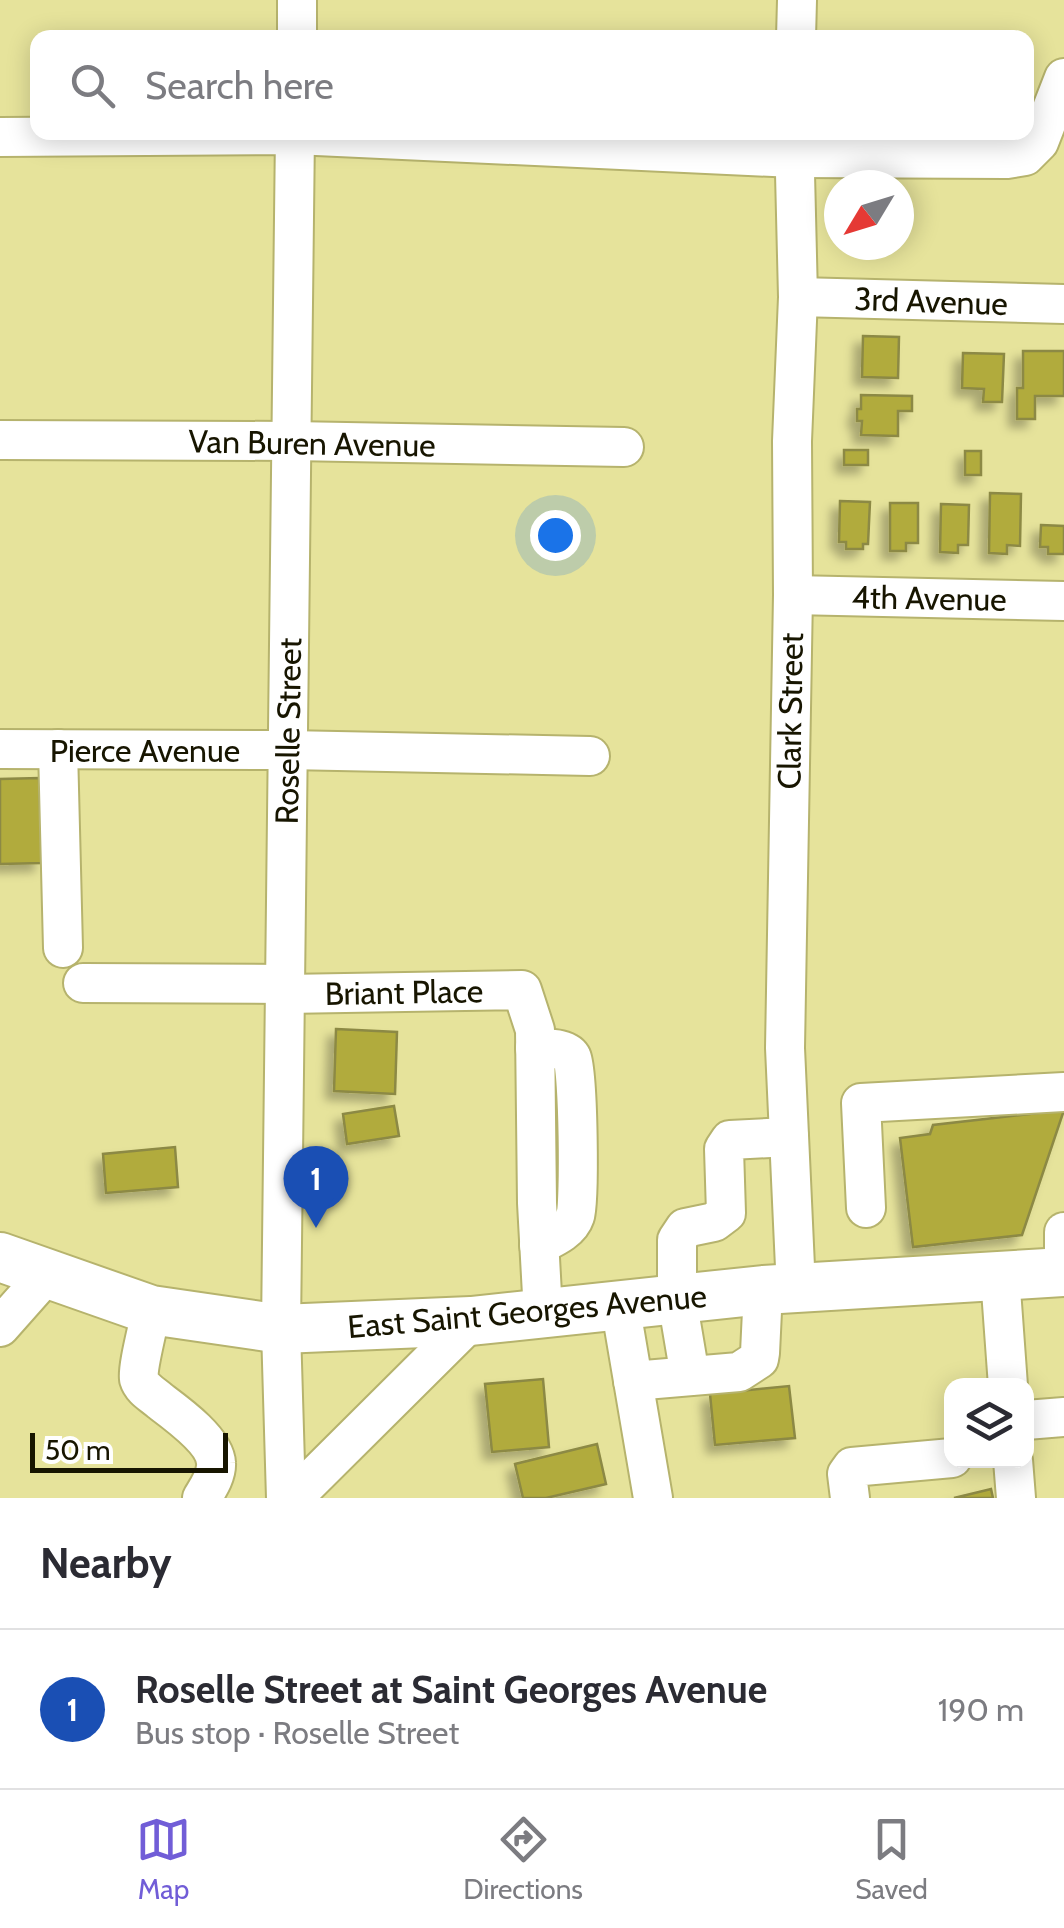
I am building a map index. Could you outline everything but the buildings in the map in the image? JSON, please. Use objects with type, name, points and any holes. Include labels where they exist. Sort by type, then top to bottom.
[{"type":"main road","name":"East Saint Georges Avenue","points":[[0,1257],[152,1310],[281,1329],[471,1321],[780,1290],[1064,1272]]},
{"type":"street","points":[[296,30],[297,0]]},
{"type":"street","points":[[796,30],[797,0]]},
{"type":"street","points":[[568,140],[794,145],[1007,159],[1025,156],[1039,142],[1064,78]]},
{"type":"street","points":[[0,137],[30,137]]},
{"type":"street","name":"Roselle Street","points":[[286,1498],[281,1329],[296,140]]},
{"type":"street","name":"Clark Street","points":[[690,1376],[739,1372],[759,1360],[780,1290],[789,1137],[785,1048],[792,441],[798,297],[794,145]]},
{"type":"street","name":"3rd Avenue","points":[[798,297],[1064,304]]},
{"type":"street","name":"Van Buren Avenue","points":[[0,440],[624,448]]},
{"type":"street","name":"4th Avenue","points":[[793,595],[1064,601]]},
{"type":"street","name":"Pierce Avenue","points":[[0,749],[590,756]]},
{"type":"street","points":[[58,749],[63,948]]},
{"type":"street","name":"Briant Place","points":[[83,983],[522,990],[535,1030],[543,1312]]},
{"type":"street","points":[[866,1208],[862,1104],[1064,1092]]},
{"type":"street","points":[[633,1382],[690,1376],[677,1299],[677,1240],[686,1228],[714,1222],[726,1214],[724,1149],[730,1140],[789,1137]]},
{"type":"street","points":[[1064,1232],[1064,1261]]},
{"type":"street","points":[[0,1327],[47,1274]]},
{"type":"street","points":[[1000,1276],[1007,1378]]},
{"type":"street","points":[[620,1304],[653,1498]]},
{"type":"street","points":[[152,1310],[140,1380],[145,1390],[211,1448],[216,1468],[202,1498]]},
{"type":"street","points":[[294,1498],[471,1321]]},
{"type":"street","points":[[1034,1419],[1064,1417]]},
{"type":"street","points":[[850,1498],[848,1474],[852,1467],[944,1459]]},
{"type":"street","points":[[1014,1468],[1016,1498]]},
{"type":"place","name":"Roselle Street at Saint Georges Avenue","points":[[316,1228]]}]
